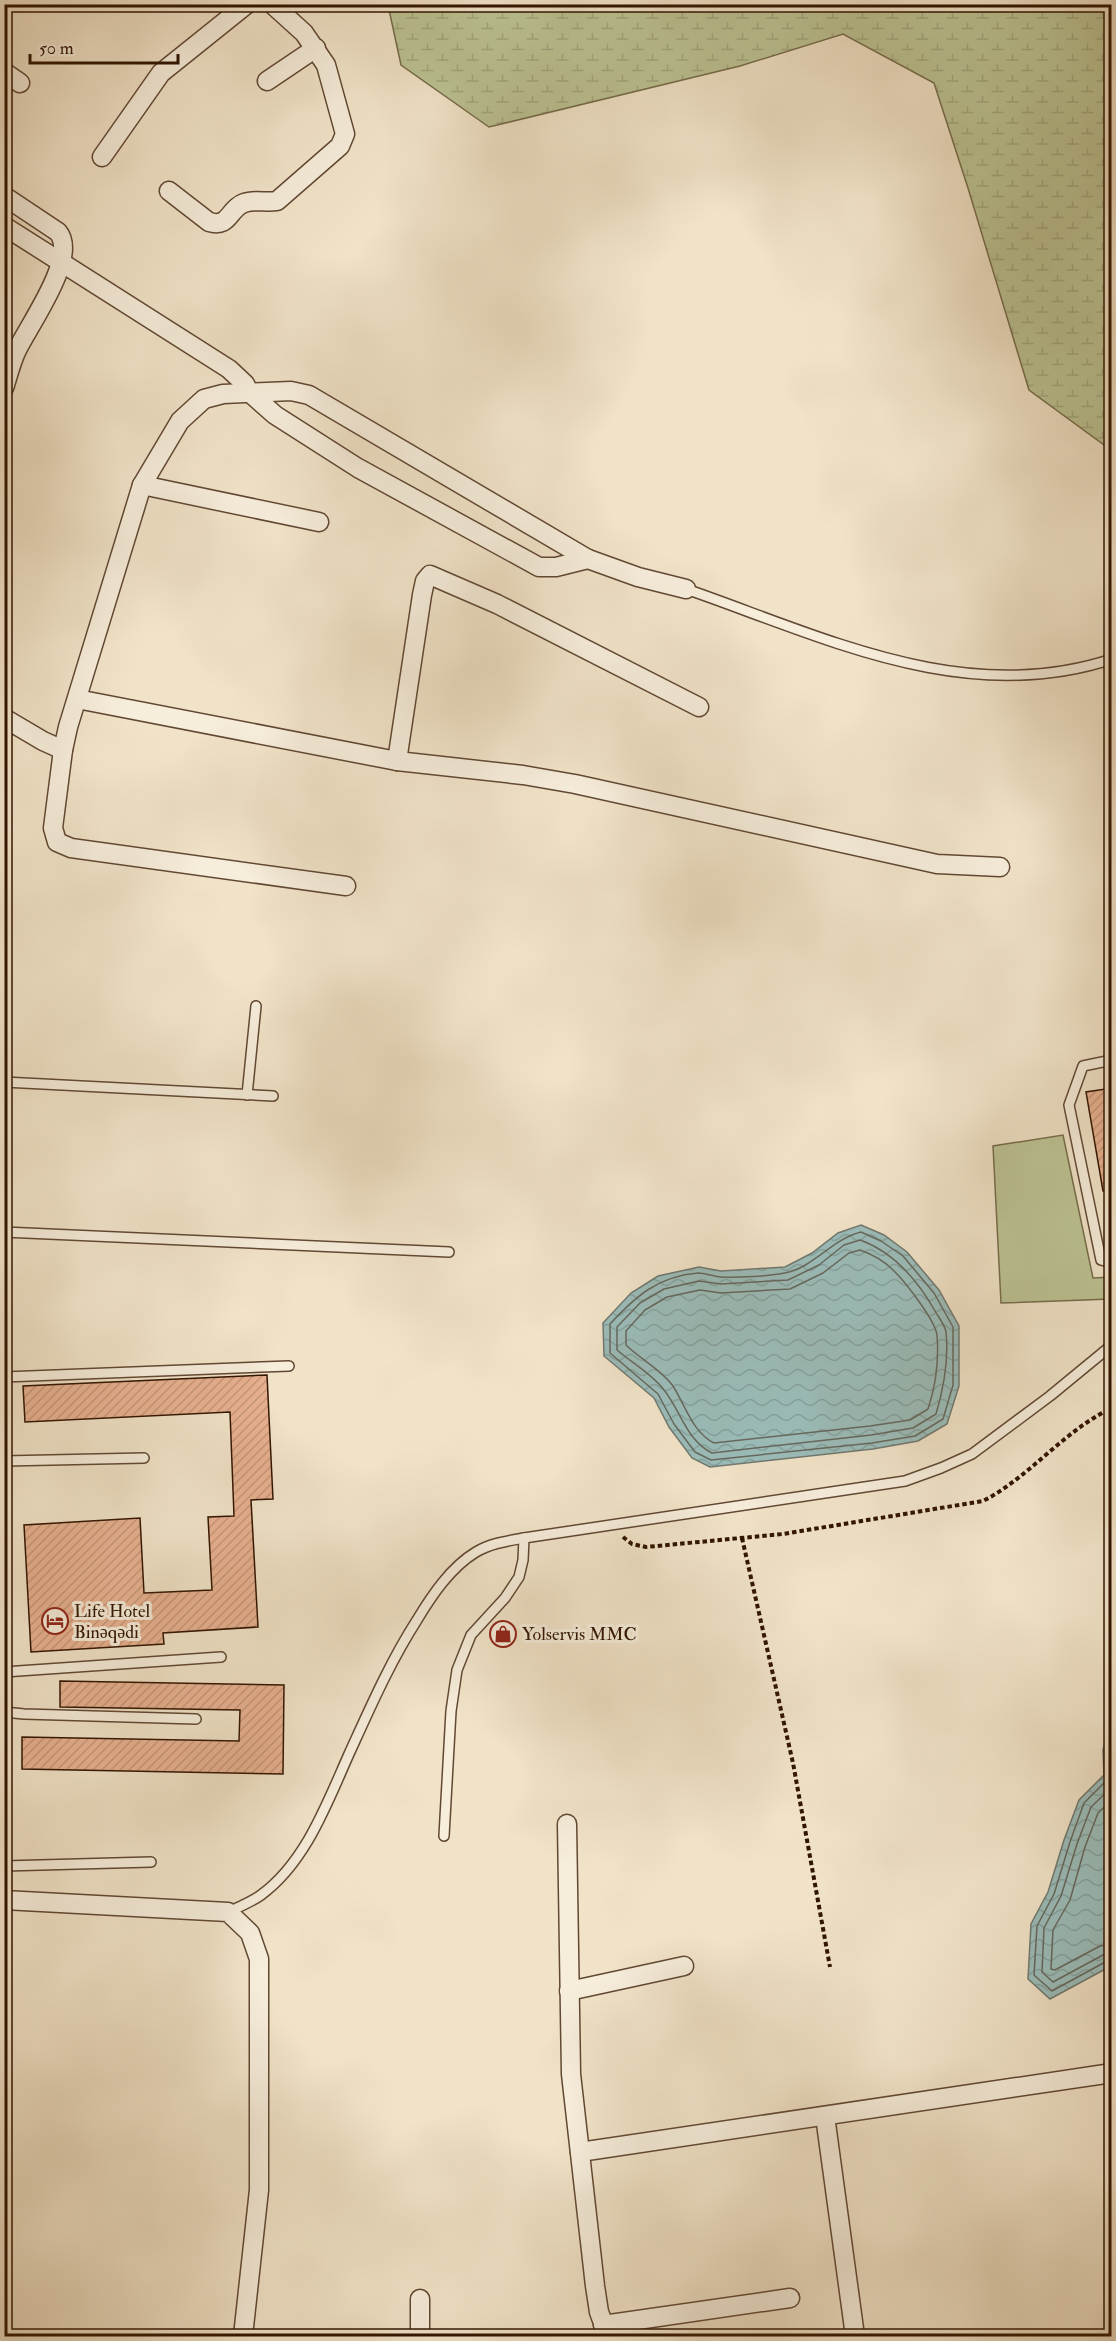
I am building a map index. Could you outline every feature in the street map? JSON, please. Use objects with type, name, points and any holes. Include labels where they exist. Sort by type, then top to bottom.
[{"type":"street","points":[[102,157],[161,73],[247,4]]},
{"type":"street","points":[[169,191],[209,222],[223,223],[242,204],[277,201],[340,146],[345,134],[326,65],[304,33],[272,4]]},
{"type":"street","points":[[267,81],[316,48]]},
{"type":"street","points":[[4,72],[20,83]]},
{"type":"street","points":[[4,196],[58,232],[64,246],[52,285],[16,352],[4,388]]},
{"type":"street","points":[[4,226],[229,369],[249,392],[275,415],[358,468],[539,567],[556,567],[588,559]]},
{"type":"street","points":[[346,886],[71,848],[57,842],[53,828],[63,750],[142,485],[180,421],[204,399],[223,394],[249,392],[291,391],[309,394],[588,559],[638,577],[686,589]]},
{"type":"street","points":[[142,485],[319,522]]},
{"type":"street","points":[[397,761],[425,581],[430,575],[439,577],[507,609],[699,707]]},
{"type":"street","points":[[77,699],[397,761],[523,774],[937,864],[1000,867]]},
{"type":"street","points":[[4,718],[63,750]]},
{"type":"street","points":[[567,1824],[571,2074],[595,2286],[606,2331],[790,2298]]},
{"type":"street","points":[[4,1900],[228,1912],[250,1933],[259,1959],[259,2190],[243,2337]]},
{"type":"street","points":[[569,1991],[684,1966]]},
{"type":"street","points":[[580,2152],[1112,2073]]},
{"type":"street","points":[[825,2116],[855,2337]]},
{"type":"street","points":[[420,2299],[420,2337]]},
{"type":"lane","points":[[686,589],[872,655],[944,671],[1003,677],[1056,672],[1112,659]]},
{"type":"lane","points":[[248,1095],[256,1006]]},
{"type":"lane","points":[[1112,1060],[1083,1066],[1069,1105],[1101,1260],[1112,1263]]},
{"type":"lane","points":[[4,1082],[273,1096]]},
{"type":"lane","points":[[4,1232],[448,1252]]},
{"type":"lane","points":[[228,1912],[259,1897],[277,1881],[298,1856],[321,1816],[381,1682],[430,1598],[464,1560],[478,1551],[497,1543],[524,1538],[894,1483],[914,1478],[972,1454],[1050,1396],[1112,1345]]},
{"type":"lane","points":[[4,1377],[289,1366]]},
{"type":"lane","points":[[4,1461],[144,1458]]},
{"type":"lane","points":[[444,1836],[451,1711],[457,1670],[471,1635],[506,1598],[519,1577],[524,1560],[524,1538]]},
{"type":"lane","points":[[4,1672],[221,1658]]},
{"type":"lane","points":[[4,1712],[196,1719]]},
{"type":"lane","points":[[4,1866],[151,1862]]},
{"type":"path","points":[[608,1526],[632,1544],[646,1547],[783,1534],[982,1501],[1000,1492],[1089,1419],[1112,1408]]},
{"type":"path","points":[[742,1538],[793,1763],[830,1967]]},
{"type":"green space","points":[[388,5],[1111,5],[1111,450],[1029,390],[934,83],[843,34],[740,66],[489,127],[401,65]]},
{"type":"green space","points":[[1063,1135],[1093,1278],[1111,1277],[1111,1299],[1001,1303],[993,1146]]},
{"type":"water","points":[[861,1225],[884,1235],[907,1252],[939,1290],[959,1326],[959,1386],[947,1424],[918,1441],[873,1449],[710,1467],[692,1458],[669,1427],[654,1398],[604,1356],[603,1323],[631,1293],[658,1276],[699,1267],[721,1271],[785,1267],[812,1253],[838,1233]]},
{"type":"water","points":[[1111,1720],[1111,1966],[1050,1999],[1028,1979],[1031,1924],[1048,1892],[1079,1800],[1104,1775],[1103,1750]]},
{"type":"building","points":[[1112,1088],[1112,1191],[1103,1191],[1086,1092]]},
{"type":"building","points":[[267,1375],[273,1499],[251,1500],[258,1627],[163,1633],[164,1644],[31,1652],[24,1525],[140,1518],[144,1593],[212,1590],[208,1517],[234,1516],[230,1412],[25,1422],[23,1386]]},
{"type":"building","points":[[60,1681],[284,1685],[283,1774],[22,1769],[22,1737],[239,1741],[240,1710],[60,1707]]},
{"type":"place","name":"Life Hotel Binəqədi","points":[[55,1621]]},
{"type":"place","name":"Yolservis MMC","points":[[503,1634]]}]
